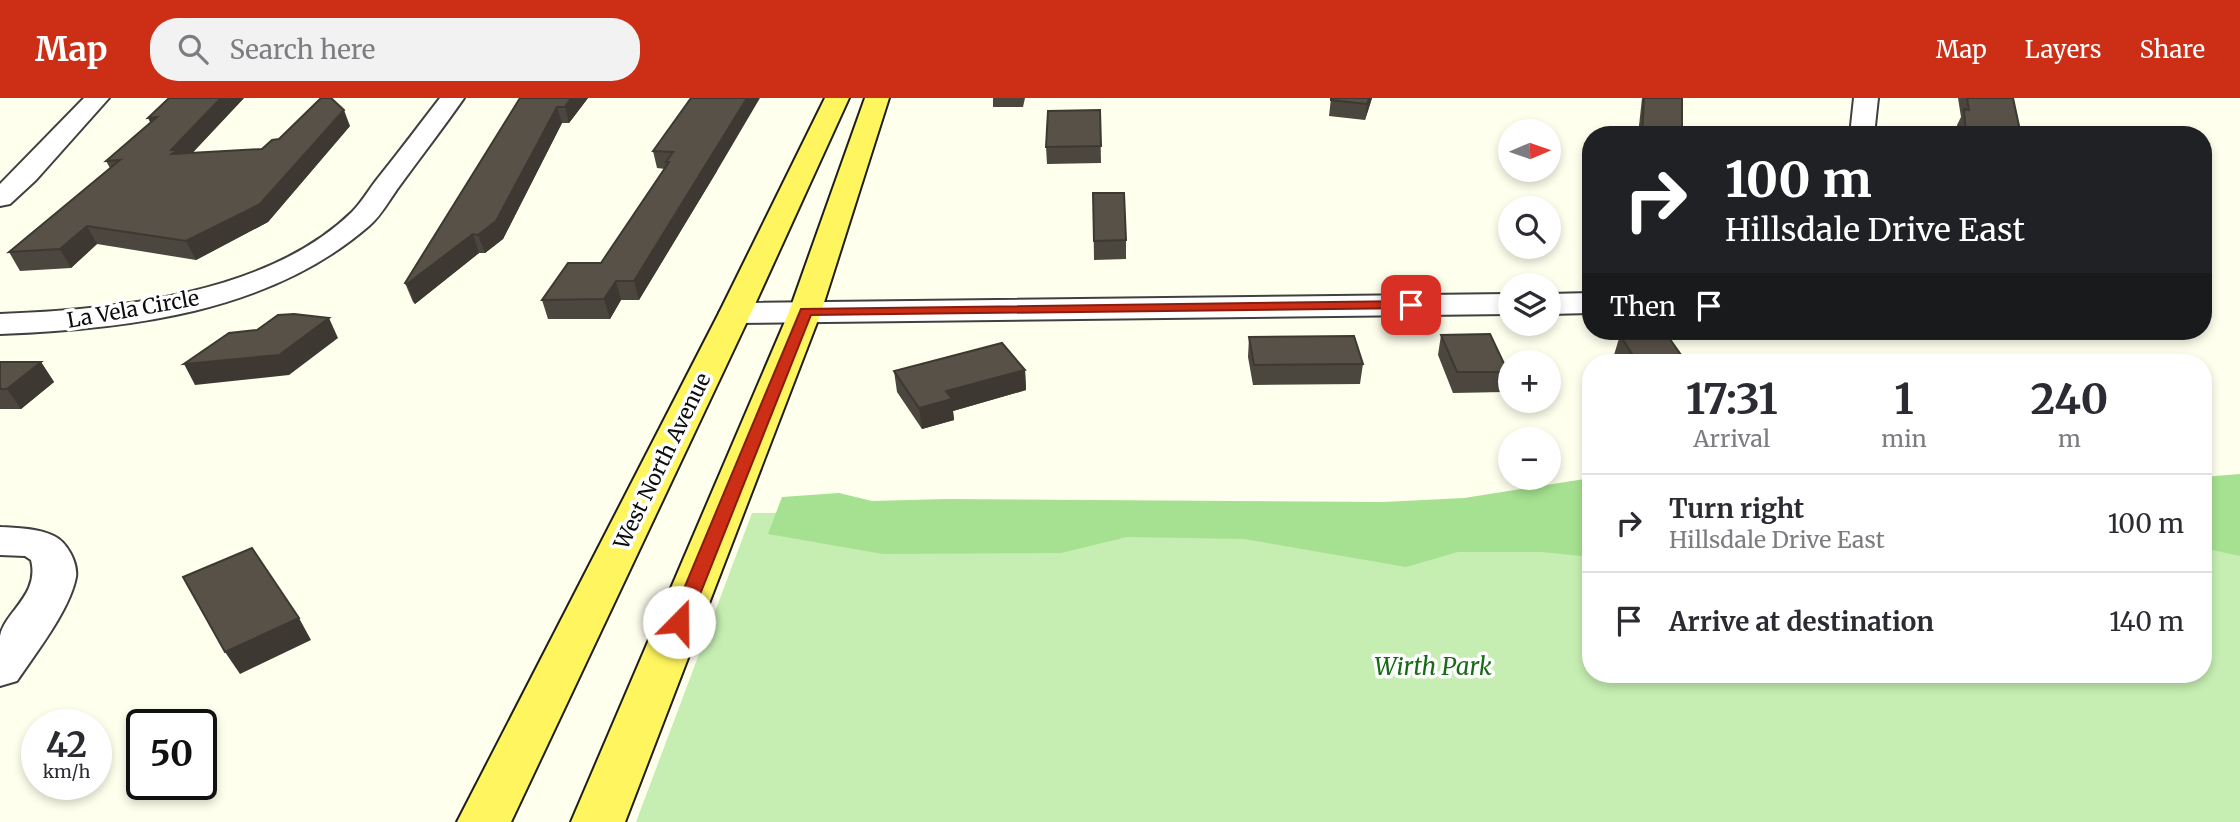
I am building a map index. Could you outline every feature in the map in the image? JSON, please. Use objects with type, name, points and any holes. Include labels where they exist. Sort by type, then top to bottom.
[{"type":"main road","name":"West North Avenue","points":[[484,822],[735,313],[837,98]]},
{"type":"main road","points":[[598,822],[806,312],[877,98]]},
{"type":"street","points":[[0,198],[43,159],[74,120],[97,98]]},
{"type":"street","name":"La Vela Circle","points":[[0,324],[44,324],[130,314],[204,298],[263,277],[321,249],[362,218],[453,98]]},
{"type":"street","points":[[1862,126],[1866,98]]},
{"type":"street","points":[[1561,304],[1582,303]]},
{"type":"street","points":[[735,313],[1498,304]]},
{"type":"street","points":[[0,541],[42,547],[54,565],[54,580],[0,669]]},
{"type":"green space","points":[[2240,474],[2240,556],[2212,550],[2212,476]]},
{"type":"green space","points":[[1582,479],[1582,556],[1542,552],[1458,552],[1406,567],[1244,539],[1127,537],[1061,553],[883,554],[768,534],[782,497],[839,493],[872,501],[946,499],[1383,502],[1464,498],[1515,490],[1561,490],[1561,483]]},
{"type":"green space","name":"Wirth Park","points":[[2212,506],[2240,506],[2240,822],[636,822],[752,513],[1582,509],[1582,683],[2212,683]]},
{"type":"building","points":[[169,98],[221,98],[171,150],[178,150],[172,154],[262,149],[272,140],[279,139],[321,98],[331,98],[344,110],[260,204],[186,241],[87,226],[60,249],[9,252],[120,160],[106,161],[157,117],[148,118]]},
{"type":"building","points":[[520,98],[571,98],[565,107],[557,107],[496,221],[478,235],[473,234],[405,283]]},
{"type":"building","points":[[691,98],[747,98],[634,281],[616,281],[604,299],[542,300],[568,263],[601,263],[669,162],[666,162],[673,152],[653,151]]},
{"type":"building","points":[[1331,98],[1369,98],[1367,104]]},
{"type":"building","points":[[1644,98],[1682,98],[1682,126],[1642,126]]},
{"type":"building","points":[[1967,98],[2013,98],[2019,126],[1965,126],[1964,109],[1969,110]]},
{"type":"building","points":[[1100,110],[1101,146],[1046,147],[1048,111]]},
{"type":"building","points":[[1093,193],[1124,193],[1126,240],[1094,241]]},
{"type":"building","points":[[278,315],[329,318],[279,355],[184,364],[229,333],[257,330]]},
{"type":"building","points":[[1490,334],[1498,351],[1498,372],[1457,372],[1441,335]]},
{"type":"building","points":[[1354,336],[1363,364],[1254,365],[1249,337]]},
{"type":"building","points":[[1623,340],[1671,340],[1680,354],[1632,354]]},
{"type":"building","points":[[1002,343],[1025,370],[946,391],[952,399],[919,408],[894,371]]},
{"type":"building","points":[[0,362],[41,362],[7,389],[0,389]]},
{"type":"building","points":[[252,548],[299,618],[225,652],[183,577]]},
{"type":"route","points":[[679,622],[806,312],[1411,305]]}]
